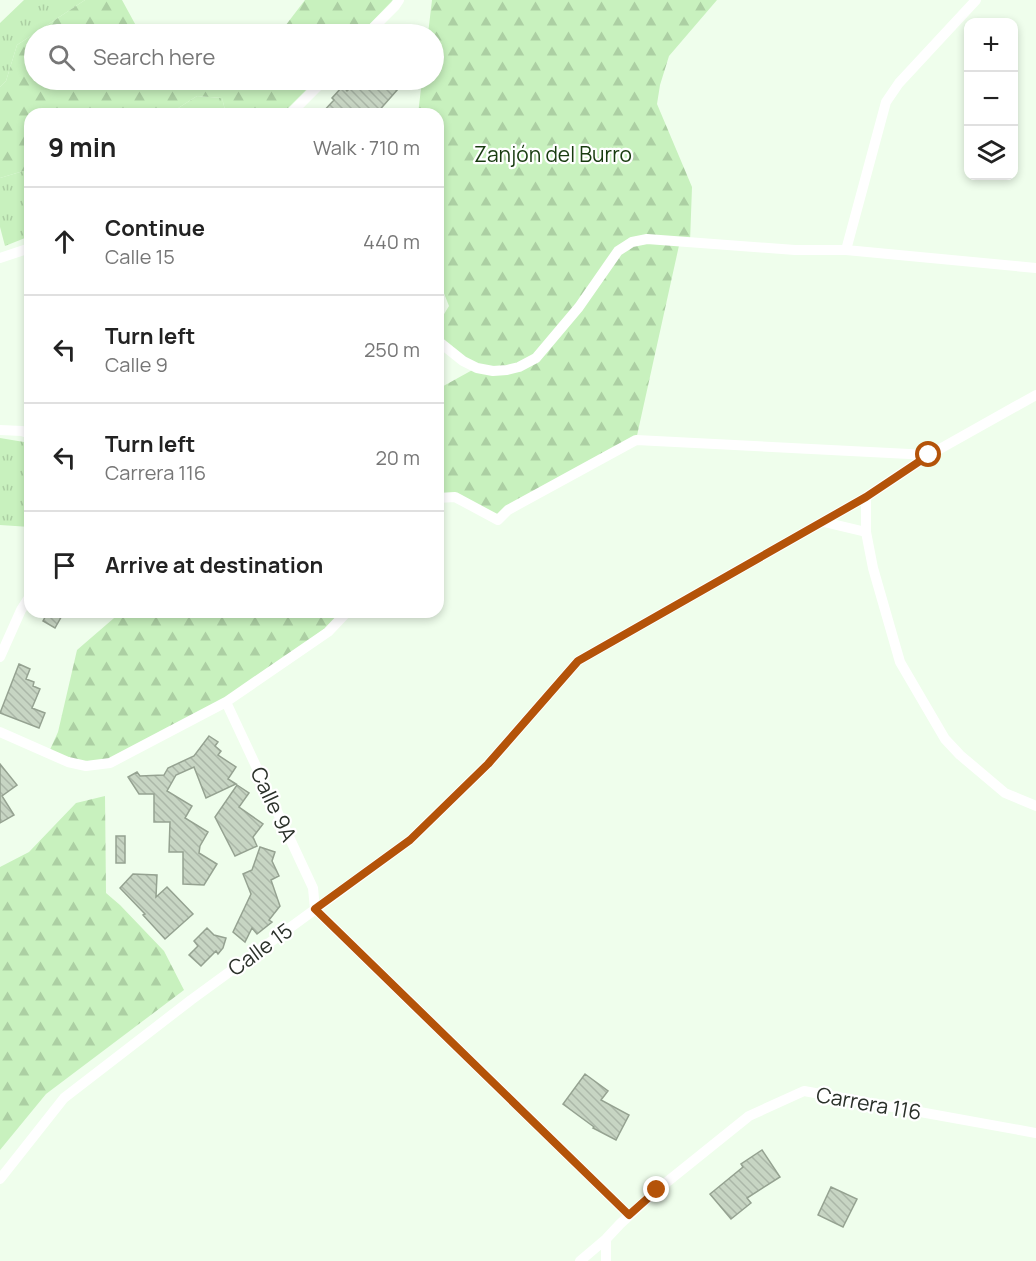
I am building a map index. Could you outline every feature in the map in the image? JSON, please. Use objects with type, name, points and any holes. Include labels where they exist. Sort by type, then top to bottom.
[{"type":"street","points":[[378,24],[399,0]]},
{"type":"street","points":[[846,250],[886,102],[899,82],[976,0]]},
{"type":"street","points":[[296,108],[314,90]]},
{"type":"street","points":[[444,346],[463,361],[477,368],[493,371],[519,367],[536,358],[579,307],[618,250],[632,242],[647,239],[795,250],[846,250],[1036,268]]},
{"type":"street","points":[[0,258],[24,250]]},
{"type":"street","name":"Calle 15","points":[[0,1179],[64,1098],[191,1000],[410,840],[488,764],[578,661],[824,522],[929,455],[1036,394]]},
{"type":"street","points":[[0,430],[24,432]]},
{"type":"street","points":[[444,498],[455,497],[498,520],[508,510],[636,440],[929,455]]},
{"type":"street","points":[[866,497],[866,532],[873,568],[900,662],[945,740],[1005,793],[1036,806]]},
{"type":"street","points":[[824,522],[866,532]]},
{"type":"street","points":[[0,657],[24,605]]},
{"type":"street","points":[[0,732],[68,762],[86,766],[110,763],[226,702],[328,632],[341,618]]},
{"type":"street","name":"Calle 9A","points":[[226,702],[313,888],[315,909]]},
{"type":"street","points":[[315,909],[629,1215]]},
{"type":"street","name":"Carrera 116","points":[[580,1261],[657,1190],[749,1116],[804,1091],[1036,1133]]},
{"type":"street","points":[[606,1239],[606,1261]]},
{"type":"green space","points":[[24,0],[85,0],[49,24],[24,24],[24,40],[17,45],[6,81],[0,87],[0,23]]},
{"type":"green space","points":[[85,0],[122,0],[135,24],[49,24]]},
{"type":"green space","points":[[305,0],[393,0],[370,24],[287,24]]},
{"type":"green space","name":"Zanjón del Burro","points":[[432,0],[717,0],[669,56],[660,85],[657,104],[692,187],[690,242],[680,241],[636,440],[498,520],[455,497],[444,498],[444,386],[476,368],[444,345],[444,314],[449,306],[444,293],[444,108],[419,108],[421,90],[444,90],[444,24],[429,24]]},
{"type":"green space","points":[[24,40],[24,90],[306,90],[288,108],[224,108],[222,98],[197,96],[178,108],[24,108],[24,171],[0,178],[0,87],[6,81],[17,45]]},
{"type":"green space","points":[[197,96],[222,98],[224,108],[178,108]]},
{"type":"green space","points":[[24,171],[24,238],[5,246],[0,227],[0,178]]},
{"type":"green space","points":[[0,438],[24,442],[24,527],[0,525]]},
{"type":"green space","points":[[114,618],[339,618],[226,702],[110,763],[86,766],[48,754],[58,732],[77,650]]},
{"type":"green space","points":[[105,796],[106,893],[164,951],[184,990],[46,1094],[0,1150],[0,867],[29,852],[76,803]]},
{"type":"building","points":[[339,90],[397,90],[381,108],[327,108]]},
{"type":"building","points":[[45,618],[61,618],[55,628],[43,621]]},
{"type":"building","points":[[19,664],[30,669],[26,679],[34,682],[33,686],[40,689],[32,708],[45,713],[39,728],[0,713]]},
{"type":"building","points":[[209,736],[218,742],[215,746],[221,751],[218,755],[236,767],[228,779],[236,784],[206,798],[194,767],[176,775],[167,791],[192,806],[185,818],[208,832],[200,846],[199,853],[217,864],[204,885],[183,884],[183,852],[169,852],[170,822],[154,822],[154,794],[139,794],[128,777],[137,772],[140,776],[164,775],[168,768],[194,756]]},
{"type":"building","points":[[0,764],[17,785],[2,796],[14,815],[0,823]]},
{"type":"building","points":[[237,785],[249,793],[239,807],[263,824],[253,837],[257,846],[235,856],[215,817]]},
{"type":"building","points":[[116,836],[125,836],[125,863],[116,863]]},
{"type":"building","points":[[260,847],[275,852],[272,861],[279,876],[271,880],[280,906],[269,920],[272,922],[257,934],[252,928],[245,942],[233,932],[251,894],[243,874],[252,870]]},
{"type":"building","points":[[133,874],[157,875],[156,897],[167,887],[193,914],[165,939],[120,888]]},
{"type":"building","points":[[207,928],[214,935],[226,938],[218,954],[216,951],[201,966],[189,955],[198,946],[194,941]]},
{"type":"building","points":[[585,1074],[608,1091],[601,1100],[629,1115],[616,1140],[593,1128],[563,1104]]},
{"type":"building","points":[[762,1150],[780,1177],[747,1198],[751,1203],[731,1219],[710,1194],[743,1167],[741,1164]]},
{"type":"building","points":[[831,1187],[857,1199],[843,1227],[818,1215]]},
{"type":"route","points":[[657,1190],[629,1215],[315,909],[410,840],[488,764],[578,661],[866,497],[929,455]]}]
